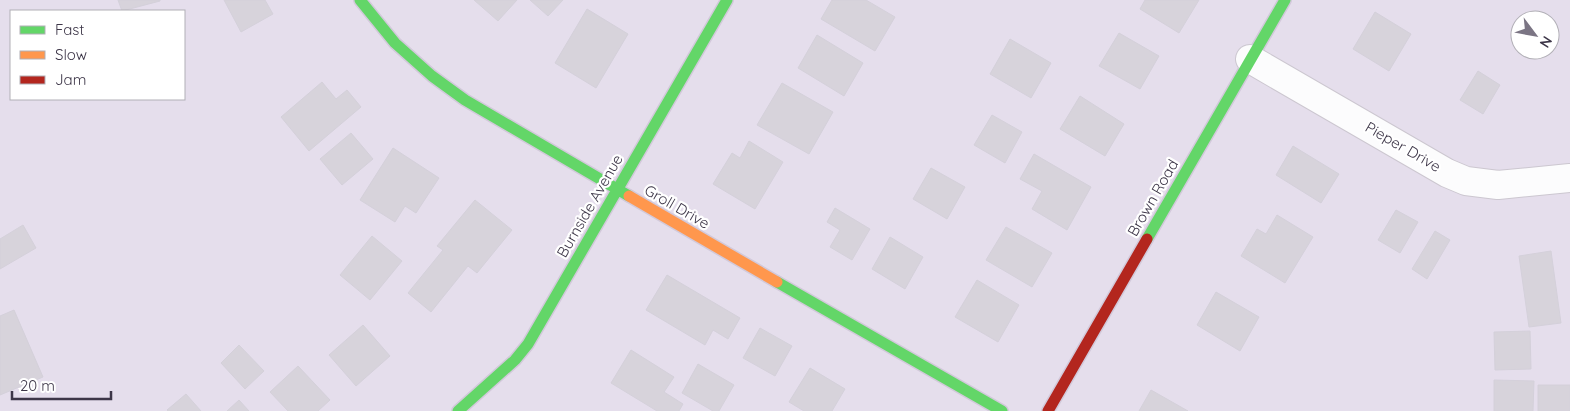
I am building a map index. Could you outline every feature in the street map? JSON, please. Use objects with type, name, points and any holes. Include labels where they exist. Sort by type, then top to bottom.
[{"type":"street","name":"Groll Drive","points":[[360,0],[388,36],[426,71],[465,100],[617,190],[1002,411]]},
{"type":"street","name":"Burnside Avenue","points":[[458,411],[515,360],[528,344],[728,0]]},
{"type":"street","name":"Brown Road","points":[[1048,411],[1285,0]]},
{"type":"street","name":"Pieper Drive","points":[[1250,59],[1447,173],[1466,181],[1498,185],[1570,178]]},
{"type":"shaded area","points":[[0,0],[1570,0],[1570,411],[0,411]]},
{"type":"building","points":[[118,0],[160,0],[126,10],[122,10]]},
{"type":"building","points":[[224,0],[265,0],[273,14],[241,32]]},
{"type":"building","points":[[474,0],[517,0],[498,21]]},
{"type":"building","points":[[530,0],[563,0],[548,16]]},
{"type":"building","points":[[832,0],[866,0],[895,17],[875,51],[821,19]]},
{"type":"building","points":[[1145,0],[1199,0],[1179,33],[1140,9]]},
{"type":"building","points":[[587,9],[628,34],[596,88],[555,63]]},
{"type":"building","points":[[1375,12],[1411,34],[1389,71],[1353,49]]},
{"type":"building","points":[[1119,33],[1159,56],[1140,89],[1099,66]]},
{"type":"building","points":[[817,35],[863,63],[844,96],[798,68]]},
{"type":"building","points":[[1010,39],[1051,63],[1031,98],[990,74]]},
{"type":"building","points":[[1478,71],[1500,85],[1483,114],[1460,100]]},
{"type":"building","points":[[322,82],[336,99],[347,90],[361,107],[309,151],[281,117]]},
{"type":"building","points":[[782,83],[833,112],[809,154],[757,125]]},
{"type":"building","points":[[1080,96],[1124,124],[1105,156],[1060,129]]},
{"type":"building","points":[[992,115],[1022,132],[1005,163],[974,145]]},
{"type":"building","points":[[351,133],[373,159],[342,185],[320,159]]},
{"type":"building","points":[[749,141],[783,162],[755,209],[713,184],[732,153],[740,158]]},
{"type":"building","points":[[1293,146],[1339,174],[1321,203],[1276,175]]},
{"type":"building","points":[[393,148],[439,178],[416,213],[405,206],[395,222],[360,200]]},
{"type":"building","points":[[1034,154],[1091,187],[1067,230],[1032,209],[1042,191],[1020,179]]},
{"type":"building","points":[[931,168],[965,187],[947,219],[913,199]]},
{"type":"building","points":[[475,200],[512,230],[477,273],[468,266],[431,312],[408,293],[443,250],[437,246]]},
{"type":"building","points":[[835,208],[870,229],[852,260],[830,247],[840,230],[827,222]]},
{"type":"building","points":[[1396,210],[1418,222],[1400,253],[1378,240]]},
{"type":"building","points":[[1277,215],[1313,237],[1285,283],[1241,256],[1257,229],[1266,234]]},
{"type":"building","points":[[23,225],[36,248],[0,269],[0,239]]},
{"type":"building","points":[[1006,227],[1052,253],[1032,287],[986,260]]},
{"type":"building","points":[[1435,231],[1450,240],[1427,279],[1412,269]]},
{"type":"building","points":[[372,236],[402,261],[370,300],[340,275]]},
{"type":"building","points":[[890,237],[923,257],[905,289],[872,269]]},
{"type":"building","points":[[1551,251],[1561,323],[1529,327],[1519,256]]},
{"type":"building","points":[[667,275],[740,318],[728,339],[713,330],[705,345],[646,310]]},
{"type":"building","points":[[977,280],[1019,305],[998,342],[955,317]]},
{"type":"building","points":[[1216,292],[1259,317],[1240,351],[1197,325]]},
{"type":"building","points":[[14,310],[43,377],[0,395],[0,316]]},
{"type":"building","points":[[363,325],[390,356],[356,386],[329,355]]},
{"type":"building","points":[[760,328],[792,346],[775,376],[743,358]]},
{"type":"building","points":[[1530,331],[1531,369],[1495,370],[1494,332]]},
{"type":"building","points":[[239,345],[264,371],[245,389],[221,363]]},
{"type":"building","points":[[631,350],[674,377],[664,392],[683,404],[679,411],[657,411],[611,383]]},
{"type":"building","points":[[698,364],[734,385],[719,411],[713,411],[682,393]]},
{"type":"building","points":[[298,366],[330,400],[318,411],[288,411],[270,392]]},
{"type":"building","points":[[810,368],[845,389],[832,411],[804,411],[789,402]]},
{"type":"building","points":[[1494,380],[1534,381],[1533,411],[1494,411]]},
{"type":"building","points":[[1538,385],[1570,385],[1570,411],[1538,411]]},
{"type":"building","points":[[1151,390],[1188,411],[1139,411]]},
{"type":"building","points":[[186,394],[201,411],[167,410]]},
{"type":"building","points":[[239,400],[249,411],[227,411]]},
{"type":"traffic: fast","points":[[360,0],[395,43],[432,76],[465,100],[629,196]]},
{"type":"traffic: fast","points":[[458,411],[515,360],[528,344],[727,0]]},
{"type":"traffic: fast","points":[[1147,239],[1285,0]]},
{"type":"traffic: fast","points":[[777,282],[1002,411]]},
{"type":"traffic: slow","points":[[629,196],[777,282]]},
{"type":"traffic: jam","points":[[1048,411],[1147,239]]}]
